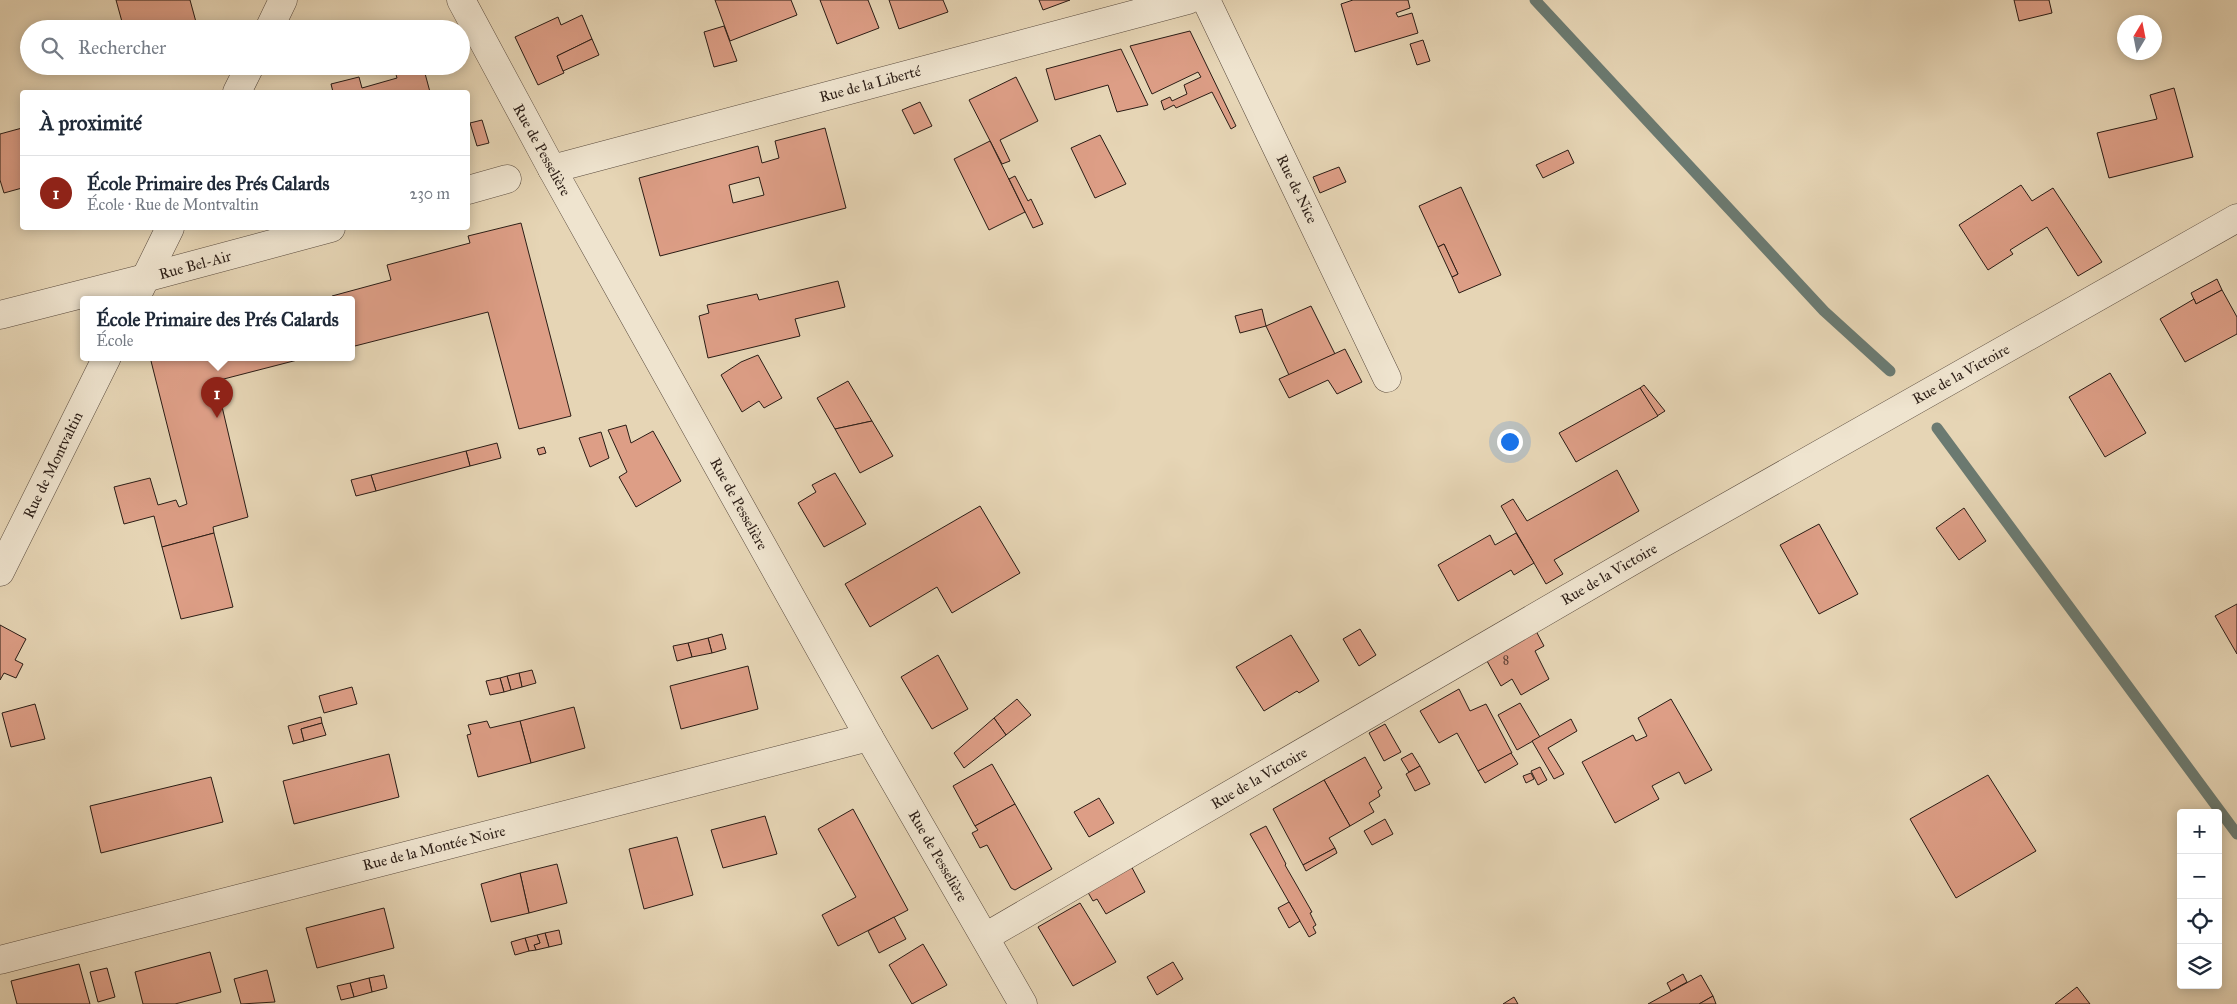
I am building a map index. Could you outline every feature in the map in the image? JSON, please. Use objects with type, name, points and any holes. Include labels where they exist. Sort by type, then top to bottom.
[{"type":"street","points":[[273,20],[283,0]]},
{"type":"street","name":"Rue de Pesselière","points":[[461,0],[552,169],[869,737],[1023,1004]]},
{"type":"street","name":"Rue de la Liberté","points":[[552,169],[1188,0]]},
{"type":"street","name":"Rue de Nice","points":[[1206,0],[1387,378]]},
{"type":"street","points":[[238,90],[246,75]]},
{"type":"street","points":[[470,189],[508,179]]},
{"type":"street","name":"Rue de la Victoire","points":[[985,937],[1654,548],[2237,218]]},
{"type":"street","points":[[140,289],[169,230]]},
{"type":"street","name":"Rue Bel-Air","points":[[102,296],[140,289],[325,230]]},
{"type":"street","name":"Rue Bel-Air","points":[[0,315],[80,300]]},
{"type":"street","name":"Rue de Montvaltin","points":[[0,572],[104,361]]},
{"type":"street","name":"Rue de la Montée Noire","points":[[0,960],[869,737]]},
{"type":"building","points":[[116,0],[190,0],[195,20],[122,20]]},
{"type":"building","points":[[715,0],[791,0],[797,15],[730,41]]},
{"type":"building","points":[[820,0],[868,0],[879,28],[837,44]]},
{"type":"building","points":[[889,0],[943,0],[948,12],[899,29]]},
{"type":"building","points":[[1039,0],[1070,0],[1043,10]]},
{"type":"building","points":[[1353,0],[1408,0],[1410,8],[1396,13],[1398,17],[1412,13],[1418,33],[1355,52],[1341,4]]},
{"type":"building","points":[[2014,0],[2049,0],[2052,13],[2019,21]]},
{"type":"building","points":[[582,15],[592,39],[557,56],[564,73],[538,85],[515,37],[558,17],[561,25]]},
{"type":"building","points":[[724,26],[737,61],[714,67],[704,32]]},
{"type":"building","points":[[1190,31],[1236,126],[1231,129],[1212,92],[1176,108],[1174,105],[1164,110],[1161,101],[1170,97],[1172,101],[1187,94],[1184,85],[1201,77],[1198,72],[1152,94],[1130,46]]},
{"type":"building","points":[[592,39],[599,55],[563,71],[557,56]]},
{"type":"building","points":[[1423,40],[1430,61],[1417,65],[1410,44]]},
{"type":"building","points":[[1121,49],[1148,105],[1117,112],[1108,85],[1055,100],[1046,69]]},
{"type":"building","points":[[396,75],[425,75],[429,90],[332,90],[331,84],[359,77],[362,88],[397,78]]},
{"type":"building","points":[[1016,77],[1038,121],[1000,140],[1010,161],[1002,164],[969,100]]},
{"type":"building","points":[[2174,88],[2193,157],[2109,178],[2097,133],[2157,119],[2150,95]]},
{"type":"building","points":[[920,102],[932,126],[914,134],[902,110]]},
{"type":"building","points":[[482,120],[489,143],[477,146],[470,123]]},
{"type":"building","points":[[825,128],[846,208],[660,256],[639,178],[758,146],[762,163],[779,158],[775,141]],"holes":[[[759,177],[764,195],[733,203],[729,185]]]},
{"type":"building","points":[[20,129],[20,189],[4,193],[0,180],[0,134]]},
{"type":"building","points":[[1100,135],[1126,184],[1095,198],[1071,148]]},
{"type":"building","points":[[990,141],[1025,212],[989,230],[954,159]]},
{"type":"building","points":[[1568,150],[1574,163],[1543,178],[1536,165]]},
{"type":"building","points":[[1339,167],[1346,182],[1320,193],[1313,177]]},
{"type":"building","points":[[1015,176],[1028,201],[1031,199],[1043,224],[1033,228],[1009,179]]},
{"type":"building","points":[[2021,185],[2032,201],[2053,188],[2102,262],[2078,276],[2047,227],[2010,250],[2013,254],[1988,270],[1959,225]]},
{"type":"building","points":[[1461,187],[1501,275],[1459,293],[1452,277],[1458,274],[1444,244],[1438,247],[1419,206]]},
{"type":"building","points":[[521,223],[571,416],[519,429],[488,312],[355,346],[355,296],[332,296],[391,280],[387,265],[470,243],[468,236]]},
{"type":"building","points":[[1444,244],[1458,274],[1452,277],[1438,247]]},
{"type":"building","points":[[2217,279],[2222,290],[2196,304],[2191,293]]},
{"type":"building","points":[[838,281],[845,307],[795,319],[800,336],[708,358],[699,316],[709,313],[707,305],[757,294],[759,300]]},
{"type":"building","points":[[2222,290],[2237,317],[2237,334],[2185,362],[2160,319],[2194,299],[2196,304]]},
{"type":"building","points":[[1311,306],[1335,354],[1289,375],[1266,326]]},
{"type":"building","points":[[1262,309],[1266,326],[1240,333],[1235,316]]},
{"type":"building","points":[[1345,349],[1362,382],[1337,394],[1328,380],[1289,398],[1279,379]]},
{"type":"building","points":[[758,355],[782,398],[764,408],[759,401],[742,412],[721,375],[741,362]]},
{"type":"building","points":[[151,361],[294,361],[216,381],[248,517],[213,527],[214,533],[162,547],[154,516],[124,524],[114,487],[150,478],[158,505],[176,500],[179,507],[187,504]]},
{"type":"building","points":[[2110,373],[2146,433],[2105,457],[2069,397]]},
{"type":"building","points":[[848,381],[872,421],[835,429],[817,398]]},
{"type":"building","points":[[1644,385],[1665,411],[1657,416],[1640,388]]},
{"type":"building","points":[[1640,388],[1658,416],[1576,462],[1559,433]]},
{"type":"building","points":[[872,421],[893,456],[860,473],[835,429]]},
{"type":"building","points":[[626,425],[631,443],[653,431],[681,481],[636,507],[619,477],[627,472],[608,430]]},
{"type":"building","points":[[601,432],[609,458],[590,467],[579,438]]},
{"type":"building","points":[[497,443],[501,458],[470,466],[466,451]]},
{"type":"building","points":[[544,447],[546,453],[539,455],[537,449]]},
{"type":"building","points":[[466,451],[470,466],[376,491],[371,475]]},
{"type":"building","points":[[1617,470],[1639,511],[1554,560],[1563,574],[1546,584],[1501,506],[1513,499],[1527,521]]},
{"type":"building","points":[[835,473],[866,524],[824,547],[798,503],[816,492],[812,485]]},
{"type":"building","points":[[371,475],[376,491],[356,496],[351,480]]},
{"type":"building","points":[[980,506],[1020,573],[952,613],[937,587],[870,627],[845,584]]},
{"type":"building","points":[[1964,508],[1986,541],[1959,560],[1936,528]]},
{"type":"building","points":[[1819,524],[1858,594],[1819,614],[1780,545]]},
{"type":"building","points":[[214,533],[233,607],[181,619],[162,547]]},
{"type":"building","points":[[1516,533],[1534,563],[1514,575],[1511,570],[1458,601],[1438,565],[1490,535],[1495,545]]},
{"type":"building","points":[[2237,604],[2237,654],[2215,616]]},
{"type":"building","points":[[0,625],[26,639],[15,660],[23,664],[16,678],[4,673],[0,680]]},
{"type":"building","points":[[1360,629],[1376,655],[1359,666],[1343,639]]},
{"type":"building","points":[[1536,631],[1544,646],[1535,651],[1549,679],[1521,695],[1512,679],[1501,686],[1487,661]]},
{"type":"building","points":[[722,634],[726,649],[712,653],[708,638]]},
{"type":"building","points":[[1291,635],[1319,681],[1299,693],[1297,691],[1264,711],[1236,667]]},
{"type":"building","points":[[708,638],[712,653],[692,657],[688,643]]},
{"type":"building","points":[[688,643],[692,657],[677,661],[673,646]]},
{"type":"building","points":[[938,655],[968,709],[932,729],[901,677]]},
{"type":"building","points":[[748,666],[758,709],[681,729],[670,686]]},
{"type":"building","points":[[532,670],[536,683],[522,687],[519,673]]},
{"type":"building","points":[[519,673],[522,687],[511,690],[507,676]]},
{"type":"building","points":[[507,676],[511,690],[504,692],[500,678]]},
{"type":"building","points":[[500,678],[504,692],[490,695],[486,681]]},
{"type":"building","points":[[352,687],[357,704],[324,713],[319,696]]},
{"type":"building","points":[[1459,689],[1470,711],[1486,704],[1512,753],[1478,771],[1457,733],[1439,743],[1420,711]]},
{"type":"building","points":[[1017,699],[1031,715],[1006,735],[994,718]]},
{"type":"building","points":[[1671,699],[1712,770],[1685,784],[1679,772],[1652,786],[1659,799],[1615,823],[1582,762],[1633,735],[1636,741],[1647,736],[1638,718]]},
{"type":"building","points":[[1520,703],[1540,737],[1517,750],[1498,715]]},
{"type":"building","points":[[35,704],[45,739],[11,747],[2,713]]},
{"type":"building","points":[[574,707],[585,748],[531,763],[520,721]]},
{"type":"building","points":[[321,717],[322,723],[301,729],[304,741],[293,744],[288,726]]},
{"type":"building","points":[[994,718],[1006,735],[964,768],[954,753]]},
{"type":"building","points":[[1571,719],[1577,731],[1548,748],[1564,774],[1554,779],[1532,741]]},
{"type":"building","points":[[487,721],[490,728],[520,721],[531,763],[478,777],[467,735],[471,734],[468,725]]},
{"type":"building","points":[[322,723],[326,735],[304,741],[301,729]]},
{"type":"building","points":[[1385,724],[1401,752],[1384,761],[1369,733]]},
{"type":"building","points":[[1412,753],[1420,766],[1409,772],[1401,759]]},
{"type":"building","points":[[1511,753],[1518,764],[1485,783],[1478,771]]},
{"type":"building","points":[[389,754],[399,797],[294,824],[283,781]]},
{"type":"building","points":[[1365,757],[1382,788],[1378,791],[1380,796],[1369,803],[1374,812],[1350,826],[1324,780]]},
{"type":"building","points":[[992,764],[1015,804],[975,826],[953,786]]},
{"type":"building","points":[[1420,766],[1430,784],[1415,791],[1406,774]]},
{"type":"building","points":[[1540,767],[1547,780],[1538,785],[1531,771]]},
{"type":"building","points":[[1531,773],[1534,779],[1526,783],[1523,776]]},
{"type":"building","points":[[1988,775],[2036,851],[1956,898],[1910,819]]},
{"type":"building","points":[[211,777],[223,822],[101,853],[90,806]]},
{"type":"building","points":[[1324,780],[1350,826],[1329,838],[1335,848],[1303,865],[1273,809]]},
{"type":"building","points":[[1099,798],[1114,823],[1089,837],[1074,812]]},
{"type":"building","points":[[1015,804],[1052,869],[1015,890],[1011,888],[987,845],[980,848],[972,833],[978,830],[975,826]]},
{"type":"building","points":[[853,809],[908,910],[838,946],[822,915],[856,897],[818,829]]},
{"type":"building","points":[[765,816],[777,854],[723,868],[711,830]]},
{"type":"building","points":[[1385,819],[1393,834],[1372,845],[1364,831]]},
{"type":"building","points":[[1266,826],[1285,865],[1312,912],[1310,913],[1316,925],[1313,927],[1316,933],[1309,937],[1250,834]]},
{"type":"building","points":[[677,837],[693,895],[644,909],[629,849]]},
{"type":"building","points":[[1335,848],[1337,853],[1306,871],[1303,865]]},
{"type":"building","points":[[557,864],[567,903],[529,913],[520,873]]},
{"type":"building","points":[[1130,864],[1145,892],[1106,914],[1097,899],[1093,901],[1086,889]]},
{"type":"building","points":[[520,873],[529,913],[491,922],[481,884]]},
{"type":"building","points":[[1289,902],[1300,921],[1289,928],[1278,908]]},
{"type":"building","points":[[1080,903],[1116,962],[1073,986],[1038,927]]},
{"type":"building","points":[[384,908],[394,948],[317,968],[306,928]]},
{"type":"building","points":[[894,917],[906,939],[879,953],[868,931]]},
{"type":"building","points":[[559,930],[562,944],[549,947],[545,933]]},
{"type":"building","points":[[545,933],[549,947],[536,950],[534,945],[540,943],[537,935]]},
{"type":"building","points":[[537,935],[540,943],[534,945],[536,950],[529,951],[525,938]]},
{"type":"building","points":[[525,938],[529,951],[515,955],[511,942]]},
{"type":"building","points":[[923,944],[947,985],[912,1004],[889,965]]},
{"type":"building","points":[[210,952],[221,992],[175,1004],[143,1004],[135,972]]},
{"type":"building","points":[[1173,962],[1183,979],[1157,995],[1147,977]]},
{"type":"building","points":[[79,964],[90,1004],[17,1004],[11,981]]},
{"type":"building","points":[[107,968],[115,997],[98,1002],[90,972]]},
{"type":"building","points":[[267,970],[275,1002],[241,1004],[234,979]]},
{"type":"building","points":[[1683,974],[1687,982],[1671,991],[1667,983]]},
{"type":"building","points":[[384,975],[387,988],[372,992],[369,978]]},
{"type":"building","points":[[1701,975],[1713,996],[1699,1004],[1648,1004]]},
{"type":"building","points":[[369,978],[372,992],[354,997],[350,983]]},
{"type":"building","points":[[350,983],[354,997],[341,1000],[337,986]]},
{"type":"building","points":[[2077,987],[2090,1004],[2055,1004]]},
{"type":"building","points":[[1713,996],[1716,1004],[1699,1004]]},
{"type":"building","points":[[1514,997],[1518,1004],[1503,1004]]},
{"type":"waterway","points":[[1535,0],[1824,311],[1890,371]]},
{"type":"waterway","points":[[1937,428],[2237,834]]},
{"type":"place","name":"École Primaire des Prés Calards","points":[[217,418]]}]
